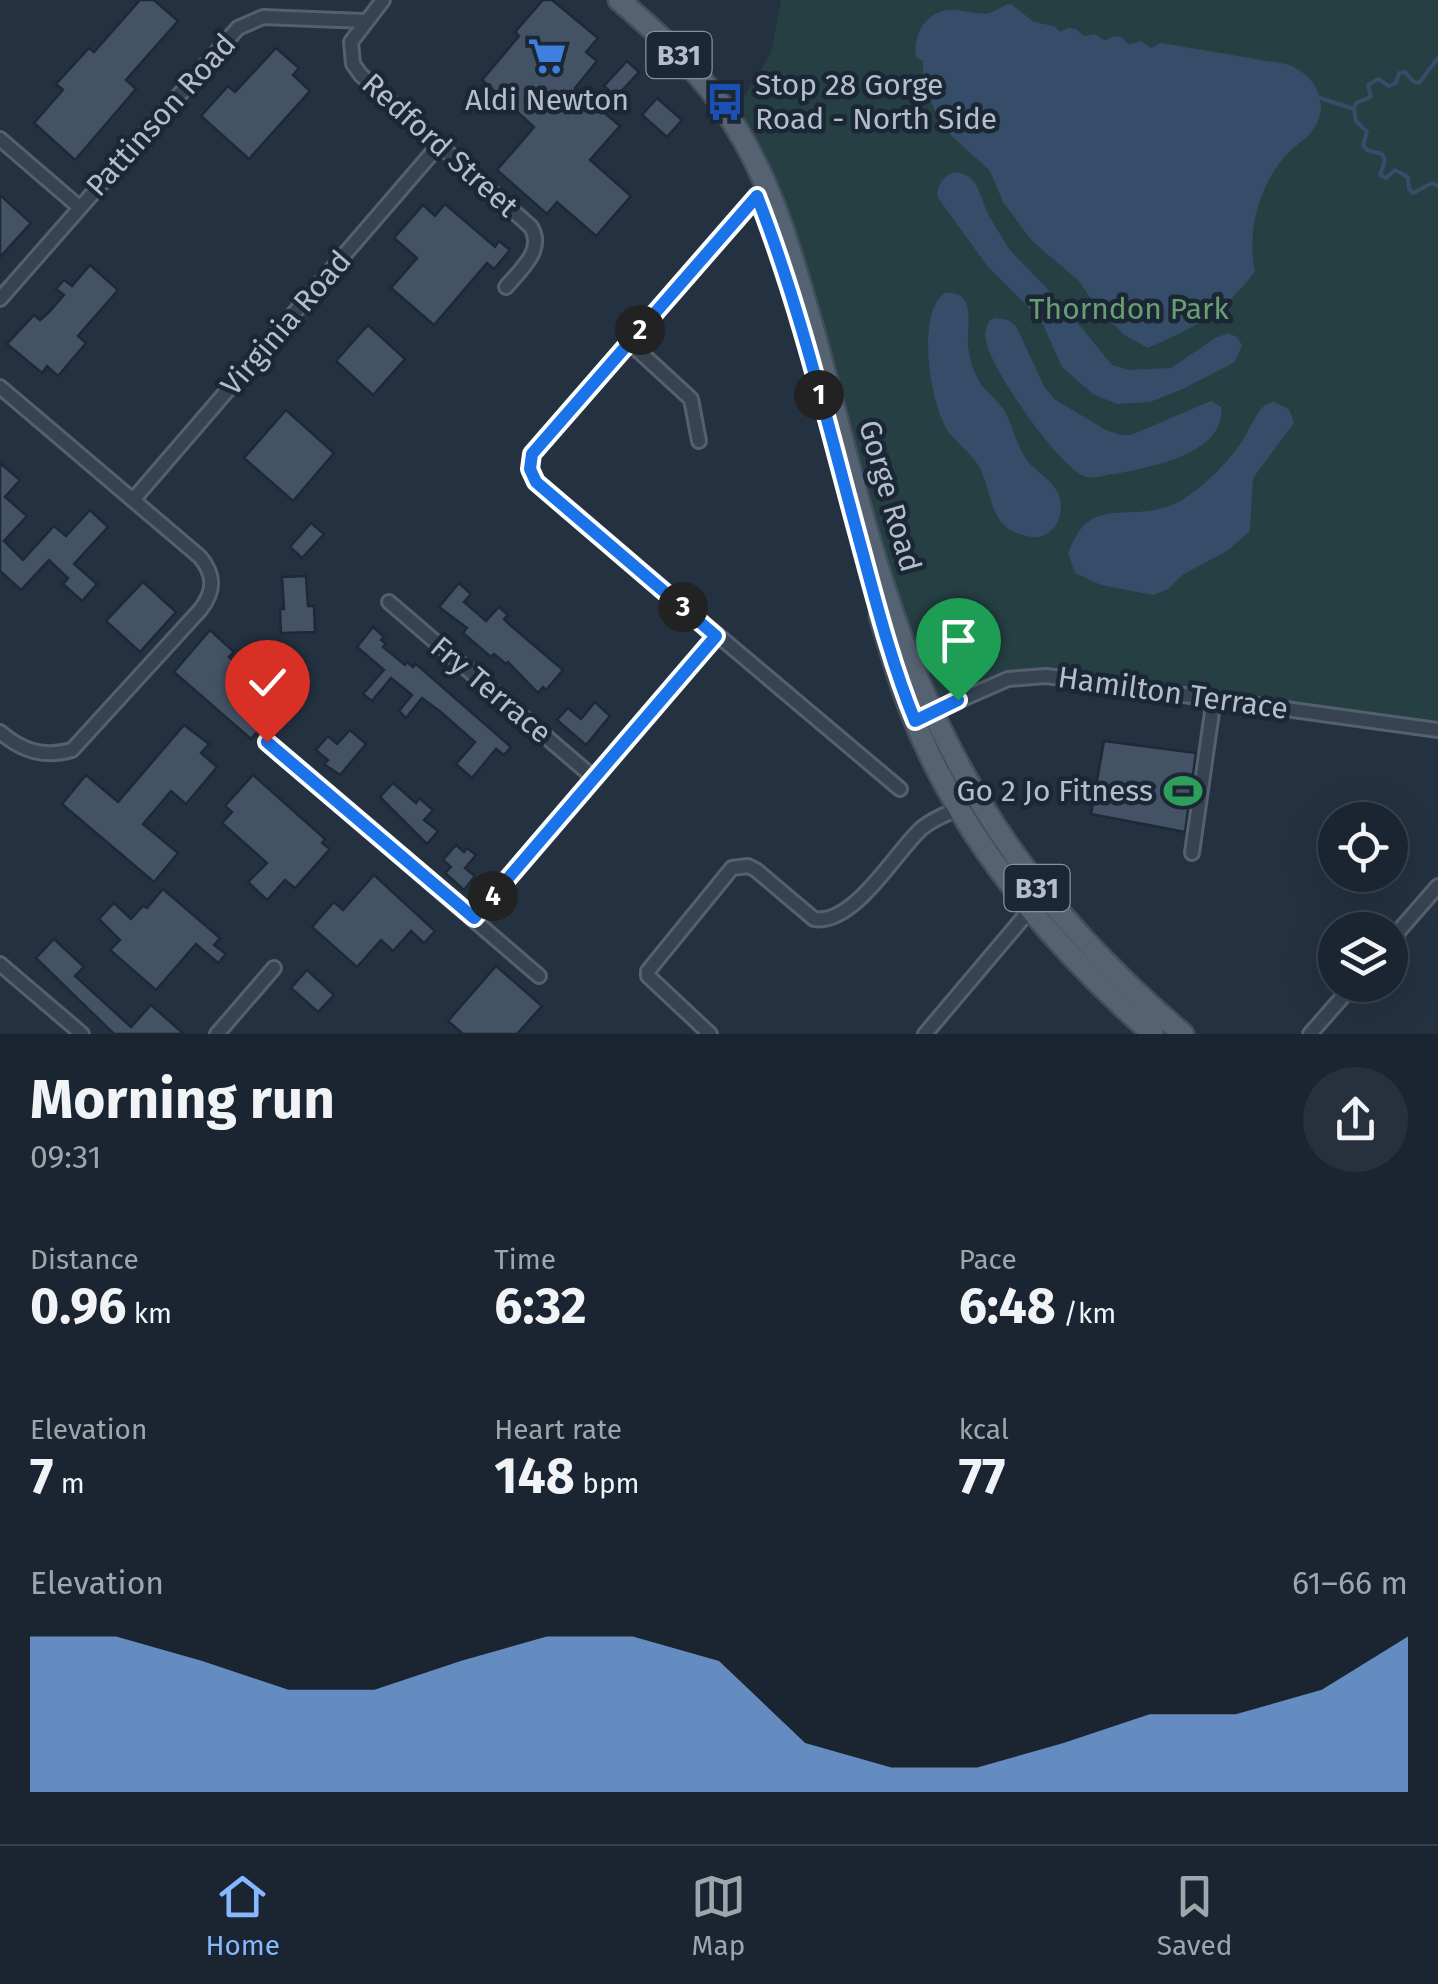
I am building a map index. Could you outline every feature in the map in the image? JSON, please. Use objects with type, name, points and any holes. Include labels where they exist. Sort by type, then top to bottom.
[{"type":"main road","name":"Gorge Road","points":[[600,0],[674,67],[702,99],[733,147],[757,196],[788,286],[877,606],[958,809],[1029,911],[1081,967],[1153,1034]]},
{"type":"main road","name":"Gorge Road","points":[[619,0],[699,77],[731,118],[765,178],[794,262],[924,716],[1045,898],[1098,958],[1182,1034]]},
{"type":"street","name":"Redford Street","points":[[383,0],[351,42],[352,64],[531,227],[537,237],[536,247],[506,287]]},
{"type":"street","name":"Pattinson Road","points":[[0,299],[238,28],[263,16],[364,21]]},
{"type":"street","points":[[0,139],[79,207]]},
{"type":"street","name":"Virginia Road","points":[[134,500],[439,145]]},
{"type":"street","points":[[757,196],[532,454],[530,469],[536,482],[900,789]]},
{"type":"street","points":[[629,342],[691,399],[698,441]]},
{"type":"street","points":[[0,387],[200,557],[210,572],[209,598],[82,742],[57,754],[44,754],[20,747],[0,732]]},
{"type":"street","name":"Fry Terrace","points":[[388,602],[594,778]]},
{"type":"street","points":[[474,918],[716,636]]},
{"type":"street","name":"Hamilton Terrace","points":[[924,716],[1008,679],[1046,676],[1438,730]]},
{"type":"street","points":[[1192,853],[1214,698]]},
{"type":"street","points":[[267,742],[539,976]]},
{"type":"street","points":[[710,1034],[660,990],[648,976],[648,970],[732,868],[748,866],[756,870],[814,919],[829,918],[876,882],[922,829],[958,809]]},
{"type":"street","points":[[1408,921],[1438,886]]},
{"type":"street","points":[[925,1034],[1029,911]]},
{"type":"street","points":[[0,964],[82,1034]]},
{"type":"street","points":[[217,1034],[274,968]]},
{"type":"street","points":[[1310,1034],[1337,1002]]},
{"type":"green space","name":"Thorndon Park","points":[[781,0],[1438,0],[1438,730],[1029,677],[932,711],[794,262],[731,118],[771,53]]},
{"type":"water","points":[[1011,4],[1034,22],[1054,26],[1060,32],[1076,29],[1084,36],[1095,34],[1106,40],[1122,37],[1128,44],[1141,42],[1151,48],[1161,43],[1286,64],[1304,73],[1320,96],[1316,125],[1278,165],[1263,193],[1252,240],[1255,271],[1233,297],[1208,317],[1148,348],[1124,335],[1098,309],[1079,281],[1032,241],[1003,202],[990,171],[942,127],[923,82],[923,61],[916,57],[917,38],[931,17],[947,10],[989,13]]},
{"type":"water","points":[[958,172],[976,184],[1009,249],[1063,305],[1112,365],[1129,370],[1171,368],[1228,333],[1242,345],[1235,362],[1150,402],[1117,404],[1093,394],[1062,367],[1041,320],[988,267],[941,202],[937,195],[941,183],[949,174]]},
{"type":"water","points":[[944,293],[962,297],[966,303],[969,350],[977,377],[1004,410],[1026,459],[1059,495],[1059,518],[1046,535],[1025,536],[1002,522],[978,465],[951,435],[942,418],[931,381],[928,339],[935,304]]},
{"type":"water","points":[[996,318],[1016,326],[1054,399],[1106,430],[1131,435],[1211,401],[1221,407],[1219,423],[1211,436],[1182,456],[1128,471],[1084,476],[1058,455],[1000,372],[985,335],[990,320]]},
{"type":"water","points":[[1274,402],[1289,409],[1294,423],[1253,478],[1250,531],[1227,551],[1153,595],[1101,585],[1075,573],[1068,554],[1089,521],[1102,515],[1167,507],[1185,498],[1222,466],[1261,409]]},
{"type":"building","points":[[140,0],[154,0],[178,21],[126,80],[136,89],[75,160],[34,123],[63,90],[56,84],[89,48],[94,52]]},
{"type":"building","points":[[543,0],[552,0],[598,38],[586,52],[597,61],[575,88],[620,126],[590,160],[631,196],[596,236],[557,202],[547,214],[497,170],[534,127],[482,80]]},
{"type":"building","points":[[276,48],[299,68],[293,75],[310,91],[249,159],[201,116],[228,86],[235,92]]},
{"type":"building","points":[[627,61],[639,72],[616,97],[604,86]]},
{"type":"building","points":[[657,98],[682,120],[667,137],[642,115]]},
{"type":"building","points":[[0,195],[31,223],[0,257]]},
{"type":"building","points":[[445,204],[495,247],[499,241],[510,250],[494,269],[487,263],[434,325],[391,288],[417,258],[394,238],[423,205],[435,216]]},
{"type":"building","points":[[90,265],[118,290],[78,336],[86,343],[58,376],[47,366],[42,373],[7,344],[34,315],[40,320],[49,312],[64,295],[56,289],[64,280],[72,286]]},
{"type":"building","points":[[368,325],[405,359],[373,395],[336,361]]},
{"type":"building","points":[[286,410],[334,453],[293,501],[244,458]]},
{"type":"building","points":[[0,463],[20,480],[5,497],[27,516],[4,541],[23,560],[54,526],[66,536],[90,510],[108,527],[74,564],[97,584],[82,601],[63,584],[68,578],[49,560],[21,590],[0,571]]},
{"type":"building","points":[[311,523],[324,534],[302,558],[290,547]]},
{"type":"building","points":[[306,576],[308,606],[314,606],[315,632],[281,633],[282,577]]},
{"type":"building","points":[[143,582],[176,612],[140,652],[106,621]]},
{"type":"building","points":[[459,583],[471,594],[464,602],[486,621],[499,607],[508,615],[504,619],[510,625],[563,670],[546,690],[543,687],[538,693],[508,662],[494,654],[491,657],[463,633],[467,628],[439,607]]},
{"type":"building","points":[[373,627],[384,637],[383,647],[405,665],[416,664],[511,747],[504,755],[496,749],[472,778],[456,764],[475,742],[442,713],[422,698],[406,718],[399,711],[412,695],[391,678],[372,701],[363,694],[384,670],[357,647]]},
{"type":"building","points":[[210,630],[234,652],[229,657],[282,703],[251,739],[174,672]]},
{"type":"building","points":[[595,702],[610,716],[586,745],[557,720],[568,708],[581,719]]},
{"type":"building","points":[[184,725],[209,744],[201,753],[217,767],[186,804],[171,791],[143,824],[178,853],[154,882],[62,804],[86,775],[118,802]]},
{"type":"building","points":[[350,730],[366,744],[340,775],[324,764],[328,760],[316,750],[328,736],[337,744]]},
{"type":"building","points":[[1104,741],[1196,753],[1185,832],[1091,814]]},
{"type":"building","points":[[253,775],[325,839],[322,843],[330,849],[295,888],[285,880],[267,900],[248,882],[267,863],[222,823],[232,812],[225,806]]},
{"type":"building","points":[[393,783],[416,803],[419,798],[433,810],[424,820],[438,831],[427,844],[380,797]]},
{"type":"building","points":[[456,845],[476,855],[465,868],[475,876],[464,890],[445,873],[451,867],[443,860]]},
{"type":"building","points":[[374,875],[435,931],[424,943],[411,931],[393,951],[381,940],[357,967],[312,927],[334,902],[343,910]]},
{"type":"building","points":[[163,889],[220,938],[214,945],[226,954],[218,963],[196,944],[156,990],[110,950],[120,940],[99,919],[114,903],[131,919]]},
{"type":"building","points":[[54,939],[84,967],[75,976],[131,1027],[151,1005],[184,1034],[114,1034],[36,958]]},
{"type":"building","points":[[496,966],[542,1006],[517,1034],[463,1034],[448,1021]]},
{"type":"building","points":[[307,970],[334,995],[318,1012],[291,988]]},
{"type":"waterway","points":[[1354,108],[1356,103],[1371,97],[1368,85],[1378,79],[1389,86],[1396,83],[1399,73],[1405,72],[1419,83],[1438,58]]},
{"type":"waterway","points":[[1320,98],[1354,109],[1356,121],[1367,132],[1363,145],[1382,154],[1385,160],[1380,175],[1386,178],[1395,170],[1408,177],[1413,193],[1432,183],[1438,186]]},
{"type":"place","name":"Aldi Newton","points":[[547,56]]},
{"type":"place","name":"Stop 28 Gorge Road - North Side","points":[[725,102]]},
{"type":"place","name":"Go 2 Jo Fitness","points":[[1183,791]]},
{"type":"route","points":[[267,742],[474,918],[716,636],[536,482],[530,469],[532,454],[757,196],[792,300],[908,705],[915,721],[958,700]]}]
